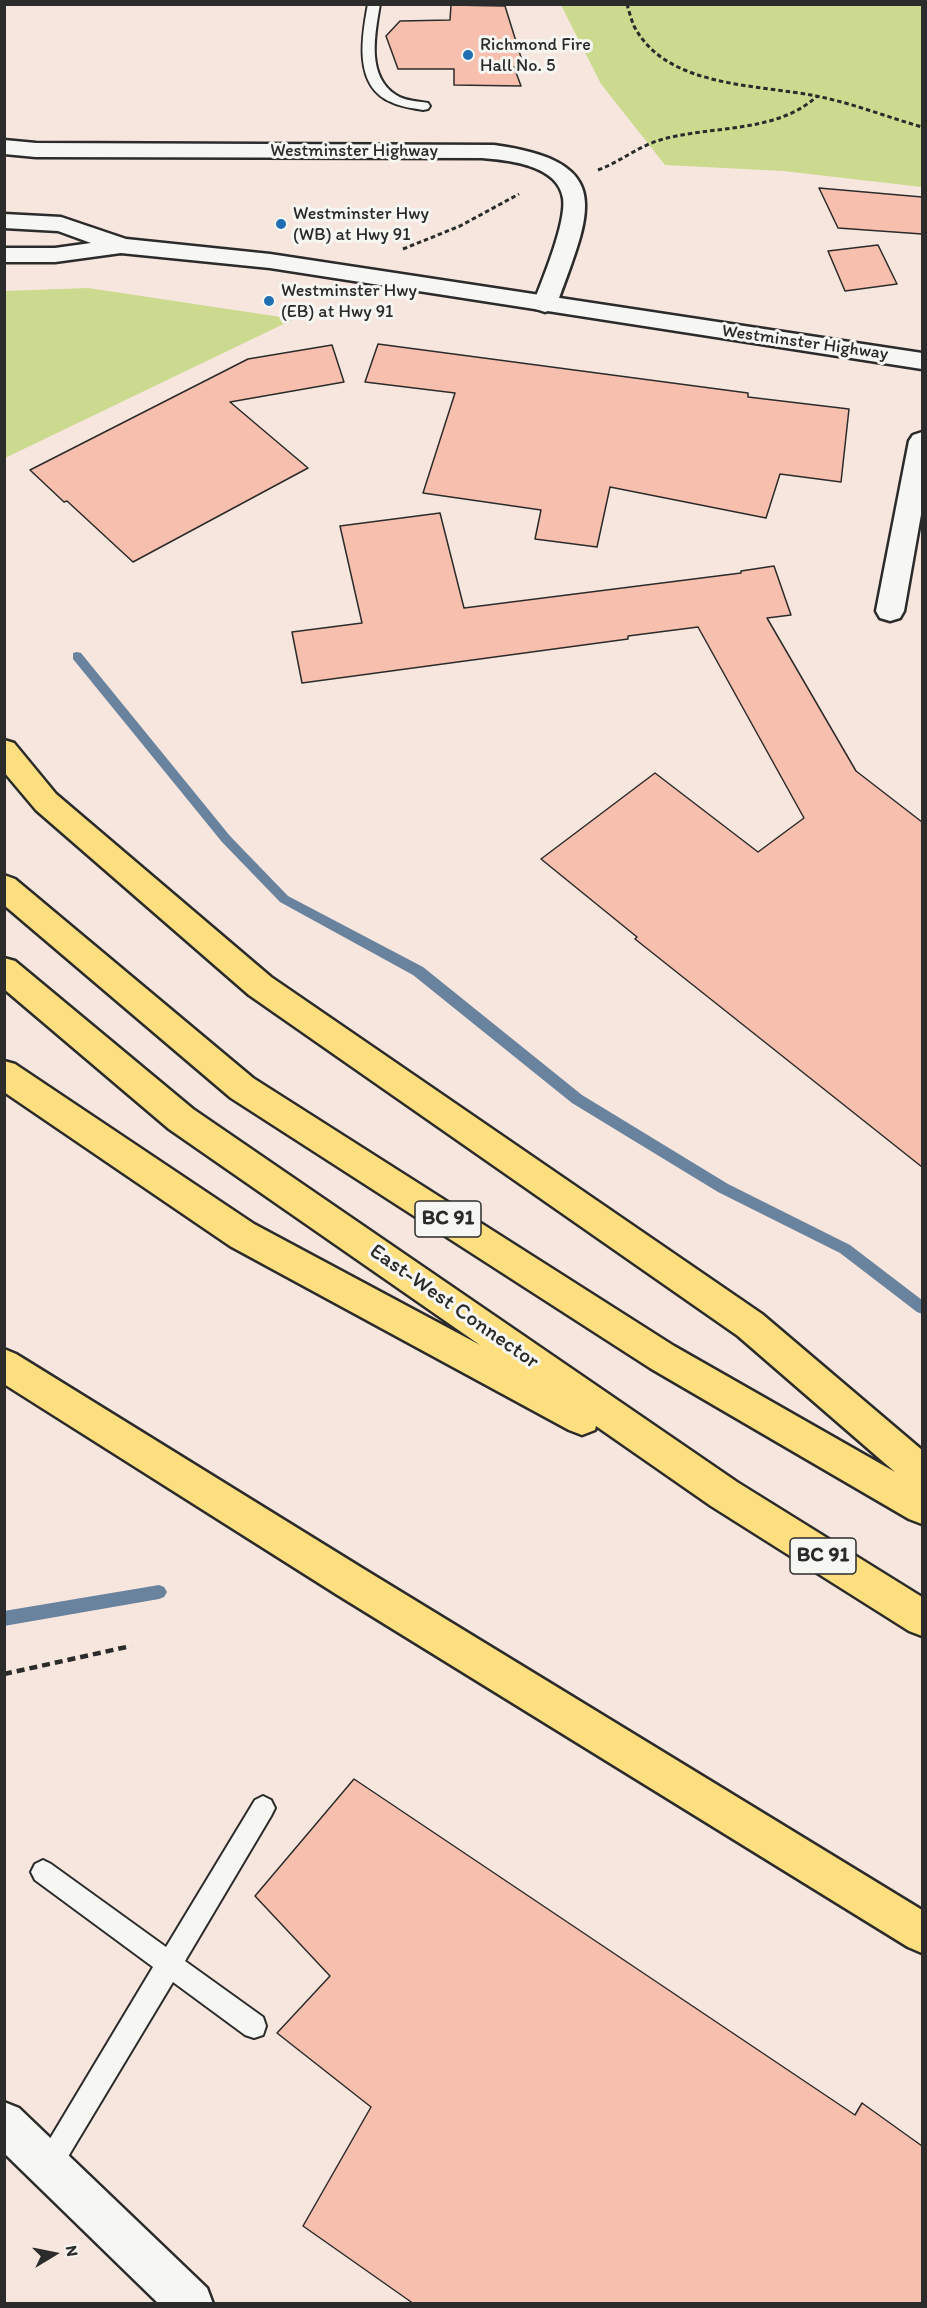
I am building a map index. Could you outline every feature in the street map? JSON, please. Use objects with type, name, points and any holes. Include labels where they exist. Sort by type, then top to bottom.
[{"type":"highway","points":[[4,751],[46,802],[260,986],[750,1325],[922,1472]]},
{"type":"highway","name":"BC 91","points":[[4,887],[242,1088],[662,1357],[922,1507]]},
{"type":"highway","name":"East-West Connector","points":[[4,970],[181,1119],[724,1494],[922,1618]]},
{"type":"highway","points":[[4,1074],[242,1235],[724,1494]]},
{"type":"highway","points":[[4,1365],[349,1581],[922,1933]]},
{"type":"street","name":"Westminster Highway","points":[[4,147],[36,150],[507,153],[546,165],[566,180],[575,198],[572,220],[545,304]]},
{"type":"street","name":"Westminster Highway","points":[[4,221],[61,224],[121,246]]},
{"type":"street","name":"Westminster Highway","points":[[4,255],[55,255],[121,246],[270,261],[922,361]]},
{"type":"street","points":[[890,611],[922,441]]},
{"type":"street","points":[[4,2123],[191,2304]]},
{"type":"lane","points":[[374,4],[370,24],[369,54],[372,77],[381,91],[394,99],[423,106]]},
{"type":"lane","points":[[48,2166],[263,1808]]},
{"type":"lane","points":[[43,1872],[254,2026]]},
{"type":"path","points":[[627,4],[634,26],[644,39],[661,57],[683,71],[742,85],[818,96],[922,127]]},
{"type":"path","points":[[592,172],[607,167],[637,149],[662,140],[716,127],[776,120],[811,105],[818,96]]},
{"type":"path","points":[[396,251],[460,226],[519,194]]},
{"type":"path","points":[[4,1674],[131,1646]]},
{"type":"green space","points":[[561,5],[922,5],[922,187],[783,171],[665,165],[601,84]]},
{"type":"green space","points":[[88,288],[294,319],[5,458],[5,291]]},
{"type":"building","name":"Richmond Fire Hall No. 5","points":[[451,5],[505,6],[524,67],[514,67],[521,86],[454,85],[454,69],[398,69],[386,36],[400,21],[450,20]]},
{"type":"building","points":[[819,188],[922,197],[922,234],[838,228]]},
{"type":"building","points":[[878,245],[897,284],[845,291],[828,251]]},
{"type":"building","points":[[378,344],[748,393],[748,397],[849,409],[841,482],[780,474],[766,518],[610,487],[597,547],[535,539],[541,510],[423,493],[455,393],[365,382]]},
{"type":"building","points":[[332,345],[344,382],[230,402],[308,468],[133,562],[30,470],[248,359]]},
{"type":"building","points":[[440,513],[464,608],[741,573],[741,571],[774,566],[791,615],[767,618],[856,771],[922,822],[922,1167],[635,939],[637,937],[541,859],[655,773],[758,852],[804,818],[698,627],[628,636],[628,639],[302,683],[292,632],[362,623],[340,526]]},
{"type":"building","points":[[354,1779],[855,2115],[862,2103],[922,2146],[922,2304],[414,2304],[303,2226],[371,2107],[277,2033],[330,1976],[255,1896]]},
{"type":"waterway","points":[[77,656],[226,839],[284,899],[418,971],[577,1099],[723,1188],[845,1249],[922,1308]]},
{"type":"waterway","points":[[4,1619],[159,1592]]},
{"type":"place","name":"Richmond Fire Hall No. 5","points":[[468,55]]},
{"type":"place","name":"Westminster Hwy (WB) at Hwy 91","points":[[281,224]]},
{"type":"place","name":"Westminster Hwy (EB) at Hwy 91","points":[[269,301]]}]
